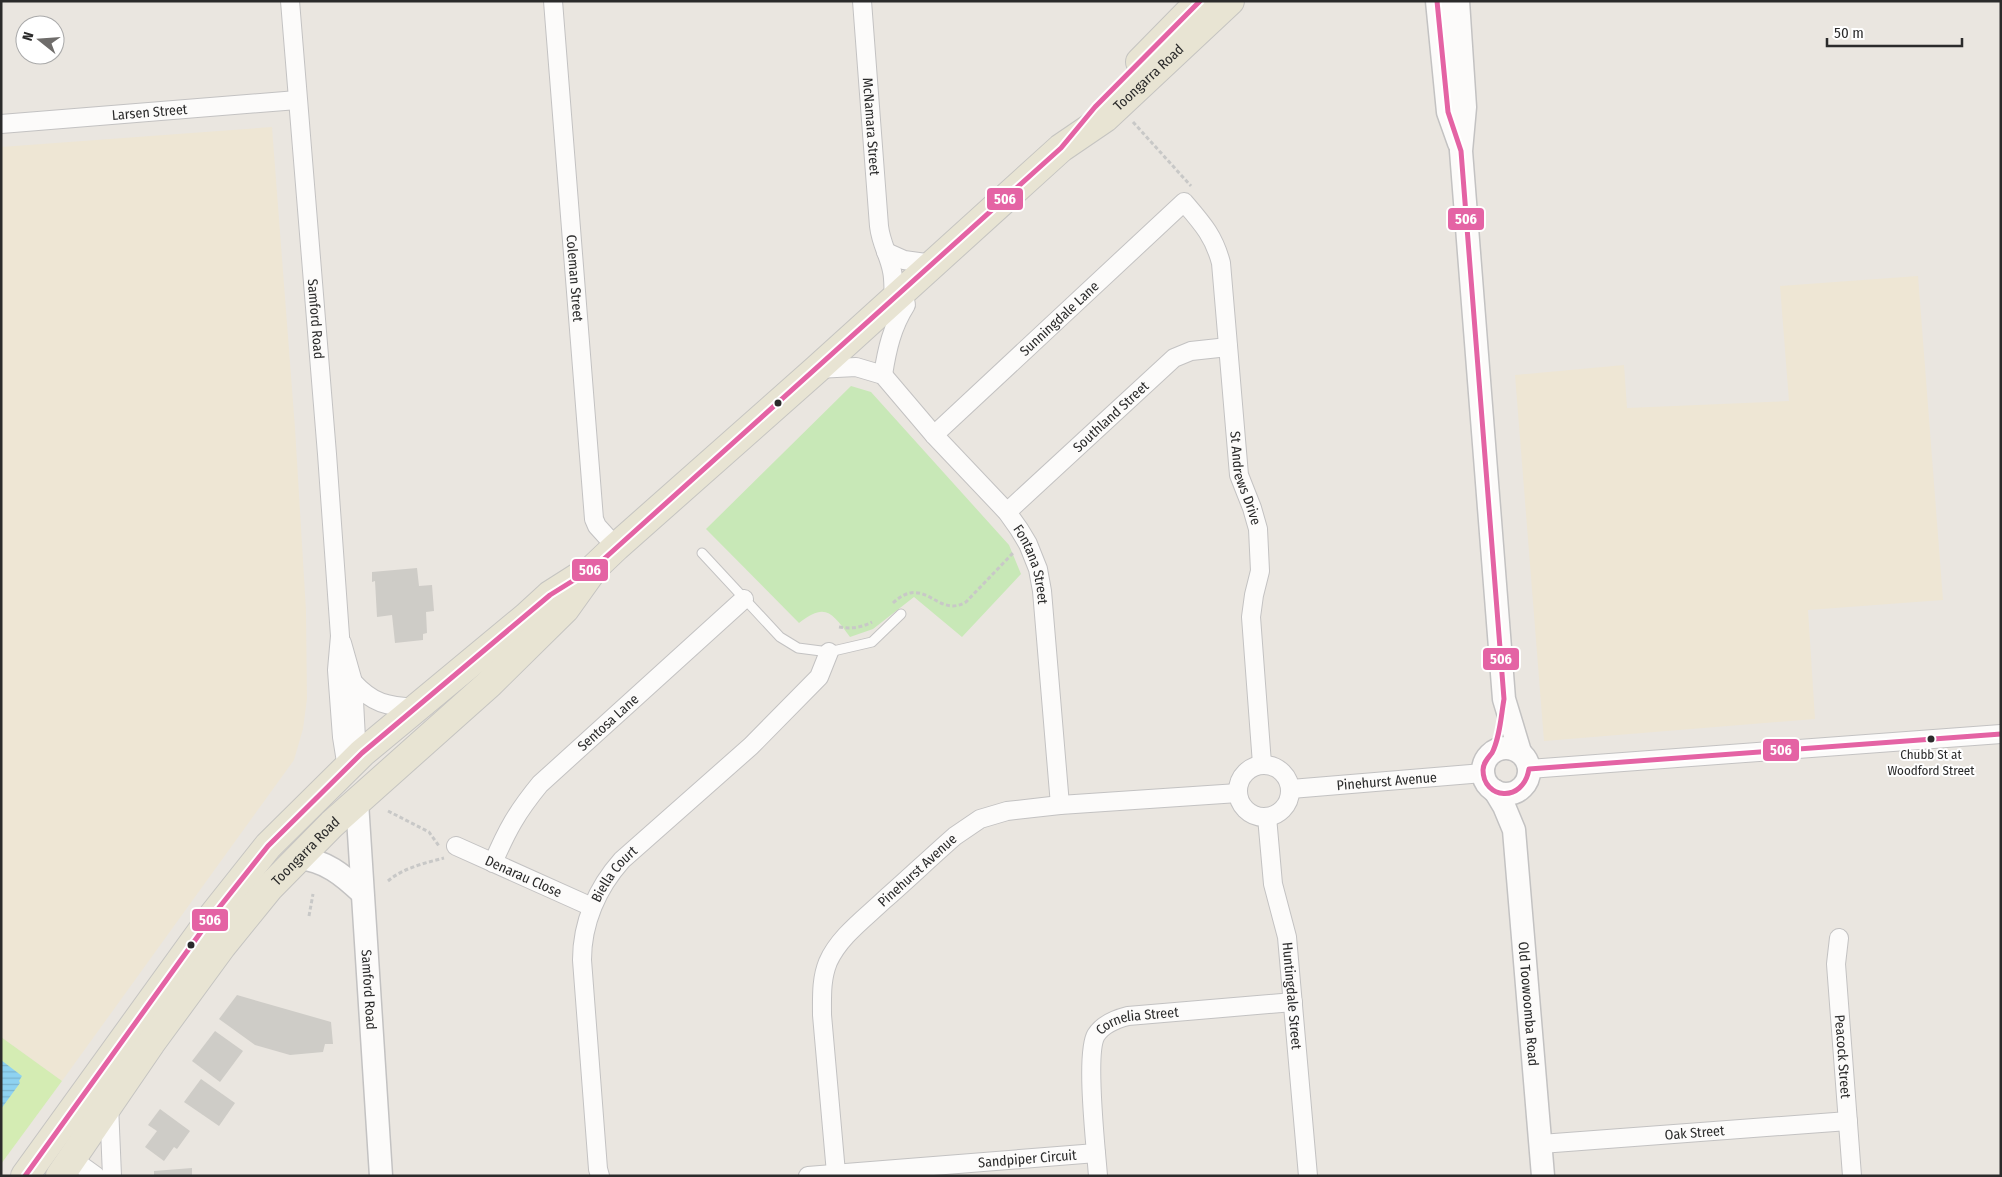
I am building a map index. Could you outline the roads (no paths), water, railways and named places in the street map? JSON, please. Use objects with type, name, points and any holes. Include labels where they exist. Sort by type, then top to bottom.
[{"type":"main road","name":"Toongarra Road","points":[[1061,148],[1095,107],[1200,1]]},
{"type":"main road","name":"Toongarra Road","points":[[63,1170],[109,1102],[222,946],[269,888],[298,858],[357,802],[489,684],[565,609],[595,567],[616,547],[817,369],[1061,148],[1104,118],[1230,1]]},
{"type":"main road","name":"Toongarra Road","points":[[25,1176],[230,893],[268,846],[352,763],[416,708],[550,595],[595,567]]},
{"type":"main road","name":"Samford Road","points":[[352,763],[357,802]]},
{"type":"main road","points":[[44,1150],[63,1170]]},
{"type":"street","name":"Samford Road","points":[[290,1],[340,636],[336,670],[342,737],[352,763]]},
{"type":"street","name":"Coleman Street","points":[[552,1],[594,520],[616,547]]},
{"type":"street","name":"McNamara Street","points":[[862,1],[879,226],[882,245],[886,252],[899,295]]},
{"type":"street","name":"Old Toowoomba Road","points":[[1437,1],[1448,112],[1461,151]]},
{"type":"street","name":"Old Toowoomba Road","points":[[1458,1],[1465,107],[1461,151],[1504,699],[1524,769],[1514,830],[1543,1176]]},
{"type":"street","name":"Larsen Street","points":[[1,124],[297,100]]},
{"type":"street","name":"St Andrews Drive","points":[[1184,202],[1207,228],[1217,246],[1221,263],[1239,475],[1256,518],[1261,558],[1251,618],[1262,764]]},
{"type":"street","name":"Sunningdale Lane","points":[[934,435],[1184,202]]},
{"type":"street","points":[[886,252],[904,260],[932,264]]},
{"type":"street","points":[[817,369],[856,367],[883,375],[886,348],[899,316],[906,305],[899,295]]},
{"type":"street","name":"Southland Street","points":[[1007,512],[1174,358],[1191,351],[1228,347]]},
{"type":"street","name":"Fontana Street","points":[[883,375],[934,435],[1007,512],[1028,544],[1038,569],[1042,591],[1060,805]]},
{"type":"street","name":"Sentosa Lane","points":[[493,863],[506,831],[518,811],[540,784],[744,599]]},
{"type":"street","name":"Samford Road","points":[[340,636],[349,661],[353,682],[352,763]]},
{"type":"street","name":"Biella Court","points":[[600,1176],[582,960],[584,934],[592,908],[608,878],[622,860],[751,746],[819,678],[829,652]]},
{"type":"street","points":[[353,682],[374,700],[397,707],[416,708]]},
{"type":"street","name":"Old Toowoomba Road","points":[[1487,763],[1504,699]]},
{"type":"street","points":[[1524,769],[2001,734]]},
{"type":"street","points":[[1506,748],[1524,769],[1510,794],[1495,791],[1486,784],[1487,763],[1498,749],[1506,748]]},
{"type":"street","name":"Pinehurst Avenue","points":[[1291,789],[1487,763]]},
{"type":"street","points":[[1262,764],[1270,765],[1285,774],[1291,789],[1290,797],[1282,810],[1267,817],[1259,817],[1244,808],[1238,793],[1238,784],[1247,770],[1262,764]]},
{"type":"street","name":"Old Toowoomba Road","points":[[1495,791],[1504,806],[1514,830]]},
{"type":"street","name":"Pinehurst Avenue","points":[[836,1173],[822,1015],[824,975],[834,951],[852,930],[967,826],[994,814],[1060,805],[1238,793]]},
{"type":"street","name":"Samford Road","points":[[357,802],[381,1176]]},
{"type":"street","name":"Huntingdale Street","points":[[1267,817],[1273,884],[1287,937],[1308,1176]]},
{"type":"street","name":"Denarau Close","points":[[456,846],[592,908]]},
{"type":"street","points":[[298,858],[310,859],[340,872],[362,893]]},
{"type":"street","name":"Peacock Street","points":[[1839,938],[1836,964],[1852,1176]]},
{"type":"street","name":"Cornelia Street","points":[[1098,1176],[1091,1050],[1096,1036],[1107,1024],[1128,1016],[1293,1002]]},
{"type":"street","points":[[109,1102],[112,1176]]},
{"type":"street","name":"Oak Street","points":[[1541,1144],[1848,1121]]},
{"type":"street","name":"Sandpiper Circuit","points":[[808,1176],[1096,1153]]},
{"type":"street","points":[[63,1170],[96,1176]]},
{"type":"lane","points":[[702,553],[780,637],[798,648],[829,652],[872,642],[901,614]]},
{"type":"water","points":[[1,1060],[22,1076],[19,1081],[20,1083],[1,1109]]},
{"type":"place","name":"Chubb St at Woodford Street","points":[[1931,739]]}]
